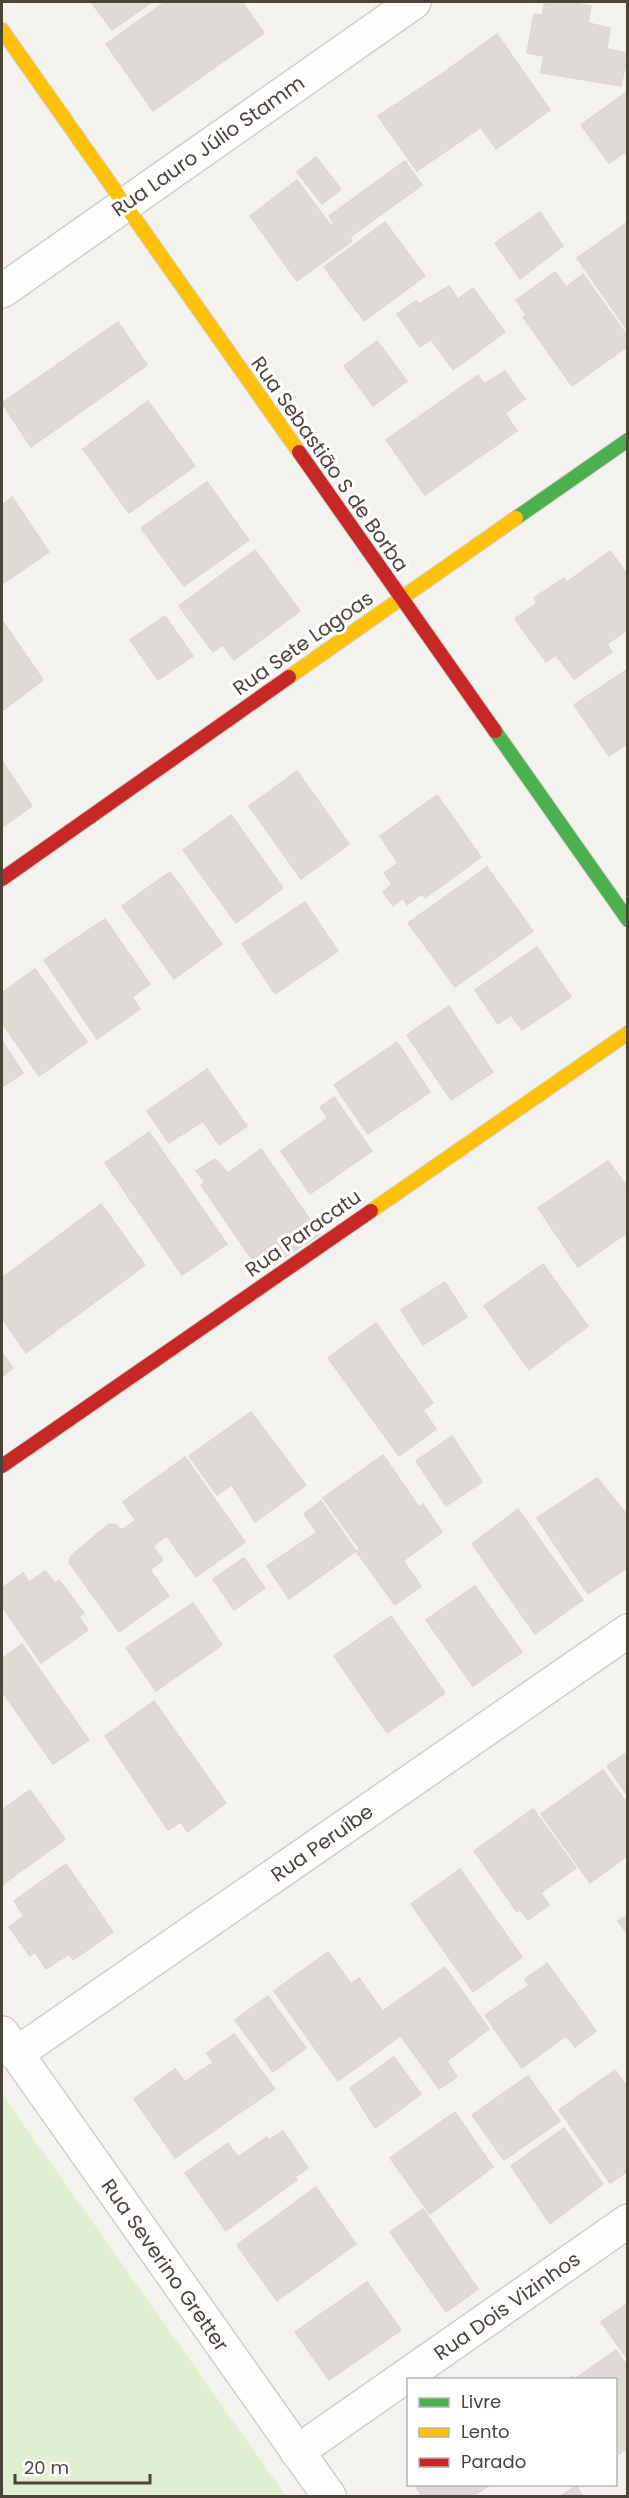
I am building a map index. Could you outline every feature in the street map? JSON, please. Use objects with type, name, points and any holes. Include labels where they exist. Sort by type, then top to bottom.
[{"type":"street","name":"Rua Lauro Júlio Stamm","points":[[2,291],[414,2]]},
{"type":"street","name":"Rua Sebastião S de Borba","points":[[2,30],[627,920]]},
{"type":"street","name":"Rua Sete Lagoas","points":[[2,879],[627,440]]},
{"type":"street","name":"Rua Paracatu","points":[[2,1466],[627,1033]]},
{"type":"street","name":"Rua Peruíbe","points":[[9,2043],[627,1631]]},
{"type":"street","name":"Rua Severino Gretter","points":[[9,2043],[329,2496]]},
{"type":"street","name":"Rua Dois Vizinhos","points":[[297,2452],[627,2222]]},
{"type":"green space","points":[[2,2094],[286,2496],[2,2496]]},
{"type":"building","points":[[91,2],[152,2],[112,30]]},
{"type":"building","points":[[165,2],[242,2],[264,33],[153,111],[106,44]]},
{"type":"building","points":[[545,2],[570,2],[591,6],[588,23],[610,28],[607,49],[628,53],[621,86],[541,73],[544,56],[527,53],[534,14],[542,15]]},
{"type":"building","points":[[497,34],[550,110],[496,149],[443,73]]},
{"type":"building","points":[[443,73],[481,127],[417,171],[378,116]]},
{"type":"building","points":[[628,91],[628,150],[609,163],[581,125]]},
{"type":"building","points":[[316,157],[341,189],[322,204],[297,172]]},
{"type":"building","points":[[405,161],[422,185],[350,237],[352,241],[297,281],[250,216],[297,180],[331,226],[334,224],[329,216]]},
{"type":"building","points":[[540,212],[563,246],[520,279],[495,243]]},
{"type":"building","points":[[385,222],[425,276],[364,321],[324,267]]},
{"type":"building","points":[[628,222],[628,331],[577,258]]},
{"type":"building","points":[[555,272],[566,287],[583,274],[628,337],[628,346],[572,386],[523,317],[526,315],[516,300]]},
{"type":"building","points":[[449,286],[458,299],[473,288],[505,332],[453,370],[431,339],[420,347],[397,314],[416,301],[419,304]]},
{"type":"building","points":[[118,322],[147,365],[31,447],[2,403]]},
{"type":"building","points":[[377,341],[407,381],[373,406],[344,366]]},
{"type":"building","points":[[505,371],[525,399],[505,413],[517,431],[425,495],[386,440],[478,375],[484,384]]},
{"type":"building","points":[[148,401],[195,466],[129,513],[83,449]]},
{"type":"building","points":[[207,482],[249,540],[184,586],[141,528]]},
{"type":"building","points":[[12,497],[49,552],[2,584],[2,505]]},
{"type":"building","points":[[255,550],[300,611],[234,660],[223,645],[213,652],[179,606]]},
{"type":"building","points":[[610,551],[628,575],[628,629],[607,644],[612,652],[574,679],[556,655],[546,662],[515,619],[537,603],[534,598],[564,578],[567,582]]},
{"type":"building","points":[[165,616],[193,656],[158,680],[130,640]]},
{"type":"building","points":[[2,620],[43,680],[2,711]]},
{"type":"building","points":[[628,669],[628,743],[609,756],[574,705]]},
{"type":"building","points":[[2,761],[32,806],[2,827]]},
{"type":"building","points":[[297,771],[349,844],[301,879],[249,806]]},
{"type":"building","points":[[437,795],[481,857],[425,898],[422,894],[407,905],[403,898],[393,906],[383,892],[392,884],[384,873],[398,863],[380,836]]},
{"type":"building","points":[[231,815],[283,888],[236,923],[183,850]]},
{"type":"building","points":[[487,867],[533,931],[455,987],[408,923]]},
{"type":"building","points":[[170,872],[222,944],[174,979],[122,906]]},
{"type":"building","points":[[305,902],[338,951],[275,994],[242,944]]},
{"type":"building","points":[[105,919],[150,984],[132,997],[140,1009],[97,1039],[44,960]]},
{"type":"building","points":[[537,947],[571,997],[522,1030],[511,1015],[498,1024],[475,990]]},
{"type":"building","points":[[35,969],[87,1042],[39,1076],[2,1023],[2,993]]},
{"type":"building","points":[[449,1006],[493,1072],[451,1100],[407,1035]]},
{"type":"building","points":[[2,1041],[23,1073],[2,1087]]},
{"type":"building","points":[[397,1042],[430,1092],[368,1134],[334,1085]]},
{"type":"building","points":[[207,1069],[247,1126],[219,1145],[203,1121],[169,1143],[147,1111]]},
{"type":"building","points":[[334,1097],[372,1151],[310,1194],[281,1151],[328,1118],[320,1107]]},
{"type":"building","points":[[149,1132],[227,1244],[182,1275],[105,1163]]},
{"type":"building","points":[[261,1149],[320,1234],[261,1273],[201,1185],[205,1182],[196,1171],[215,1159],[228,1173]]},
{"type":"building","points":[[608,1161],[628,1188],[628,1232],[578,1267],[538,1208]]},
{"type":"building","points":[[101,1204],[145,1265],[26,1353],[2,1318],[2,1278]]},
{"type":"building","points":[[543,1264],[588,1326],[529,1370],[484,1306]]},
{"type":"building","points":[[445,1282],[467,1317],[423,1345],[401,1310]]},
{"type":"building","points":[[376,1323],[433,1403],[423,1410],[436,1429],[399,1456],[328,1358]]},
{"type":"building","points":[[2,1353],[13,1368],[2,1377]]},
{"type":"building","points":[[251,1412],[306,1485],[255,1522],[232,1485],[217,1495],[189,1456]]},
{"type":"building","points":[[452,1436],[482,1482],[446,1506],[416,1461]]},
{"type":"building","points":[[383,1455],[419,1507],[359,1548],[323,1498]]},
{"type":"building","points":[[185,1457],[245,1542],[196,1577],[167,1536],[153,1546],[123,1502]]},
{"type":"building","points":[[597,1478],[628,1516],[628,1567],[588,1594],[537,1518]]},
{"type":"building","points":[[321,1501],[356,1551],[289,1599],[267,1566],[317,1532],[304,1514]]},
{"type":"building","points":[[423,1504],[442,1532],[403,1561],[421,1586],[395,1605],[356,1551]]},
{"type":"building","points":[[518,1509],[583,1600],[535,1634],[472,1544]]},
{"type":"building","points":[[135,1521],[163,1560],[150,1570],[169,1596],[119,1632],[69,1562],[71,1556],[109,1524],[117,1525],[121,1530]]},
{"type":"building","points":[[244,1558],[265,1588],[234,1610],[213,1579]]},
{"type":"building","points":[[45,1571],[55,1583],[59,1580],[84,1613],[79,1617],[88,1630],[41,1663],[2,1606],[2,1588],[23,1573],[29,1582]]},
{"type":"building","points":[[475,1586],[522,1652],[473,1686],[426,1620]]},
{"type":"building","points":[[193,1603],[222,1645],[156,1691],[126,1648]]},
{"type":"building","points":[[391,1616],[445,1693],[387,1733],[334,1656]]},
{"type":"building","points":[[22,1644],[40,1670],[2,1696],[2,1659]]},
{"type":"building","points":[[40,1670],[89,1740],[53,1764],[4,1694]]},
{"type":"building","points":[[154,1701],[226,1803],[187,1832],[181,1822],[168,1830],[105,1736]]},
{"type":"building","points":[[628,1752],[628,1796],[607,1766]]},
{"type":"building","points":[[603,1770],[628,1805],[628,1855],[590,1883],[541,1814]]},
{"type":"building","points":[[30,1790],[65,1839],[2,1885],[2,1810]]},
{"type":"building","points":[[533,1809],[576,1868],[541,1893],[549,1905],[528,1920],[520,1909],[517,1912],[474,1851]]},
{"type":"building","points":[[66,1864],[113,1932],[73,1960],[69,1954],[46,1969],[35,1952],[30,1956],[9,1927],[24,1916],[14,1901]]},
{"type":"building","points":[[460,1869],[522,1957],[473,1992],[411,1904]]},
{"type":"building","points":[[628,1915],[628,1935],[618,1921]]},
{"type":"building","points":[[328,1952],[351,1984],[359,1978],[400,2036],[338,2081],[274,1991]]},
{"type":"building","points":[[547,1963],[571,1996],[504,2043],[485,2015],[529,1985],[525,1979]]},
{"type":"building","points":[[445,1967],[489,2029],[447,2061],[457,2077],[439,2089],[383,2011]]},
{"type":"building","points":[[268,1996],[306,2048],[273,2072],[235,2020]]},
{"type":"building","points":[[571,1996],[596,2031],[575,2047],[566,2036],[522,2068],[504,2043]]},
{"type":"building","points":[[234,2034],[275,2089],[232,2118],[200,2071],[213,2063],[207,2053]]},
{"type":"building","points":[[394,2057],[421,2094],[375,2128],[350,2088]]},
{"type":"building","points":[[175,2069],[185,2082],[200,2071],[232,2118],[175,2158],[134,2099]]},
{"type":"building","points":[[615,2070],[628,2088],[628,2171],[610,2183],[559,2110]]},
{"type":"building","points":[[528,2076],[560,2121],[504,2160],[472,2115]]},
{"type":"building","points":[[455,2112],[493,2167],[430,2214],[390,2158]]},
{"type":"building","points":[[564,2128],[603,2184],[550,2224],[511,2166]]},
{"type":"building","points":[[283,2131],[308,2168],[295,2177],[297,2180],[226,2231],[185,2173],[228,2143],[238,2157],[267,2137],[269,2140]]},
{"type":"building","points":[[316,2187],[356,2244],[277,2301],[237,2245]]},
{"type":"building","points":[[423,2209],[478,2289],[446,2312],[390,2232]]},
{"type":"building","points":[[367,2282],[401,2330],[329,2380],[295,2332]]},
{"type":"building","points":[[628,2303],[628,2360],[601,2322]]},
{"type":"building","points":[[616,2350],[628,2367],[628,2448],[617,2455],[617,2378],[576,2378]]},
{"type":"building","points":[[415,2486],[488,2486],[473,2496],[422,2496]]},
{"type":"building","points":[[576,2486],[583,2496],[561,2496]]},
{"type":"traffic: fast","points":[[516,518],[628,440]]},
{"type":"traffic: fast","points":[[495,731],[628,920]]},
{"type":"traffic: slow","points":[[2,30],[299,452]]},
{"type":"traffic: slow","points":[[289,677],[516,518]]},
{"type":"traffic: slow","points":[[371,1211],[628,1033]]},
{"type":"traffic: jam","points":[[299,452],[495,731]]},
{"type":"traffic: jam","points":[[2,879],[289,677]]},
{"type":"traffic: jam","points":[[2,1466],[371,1211]]}]
